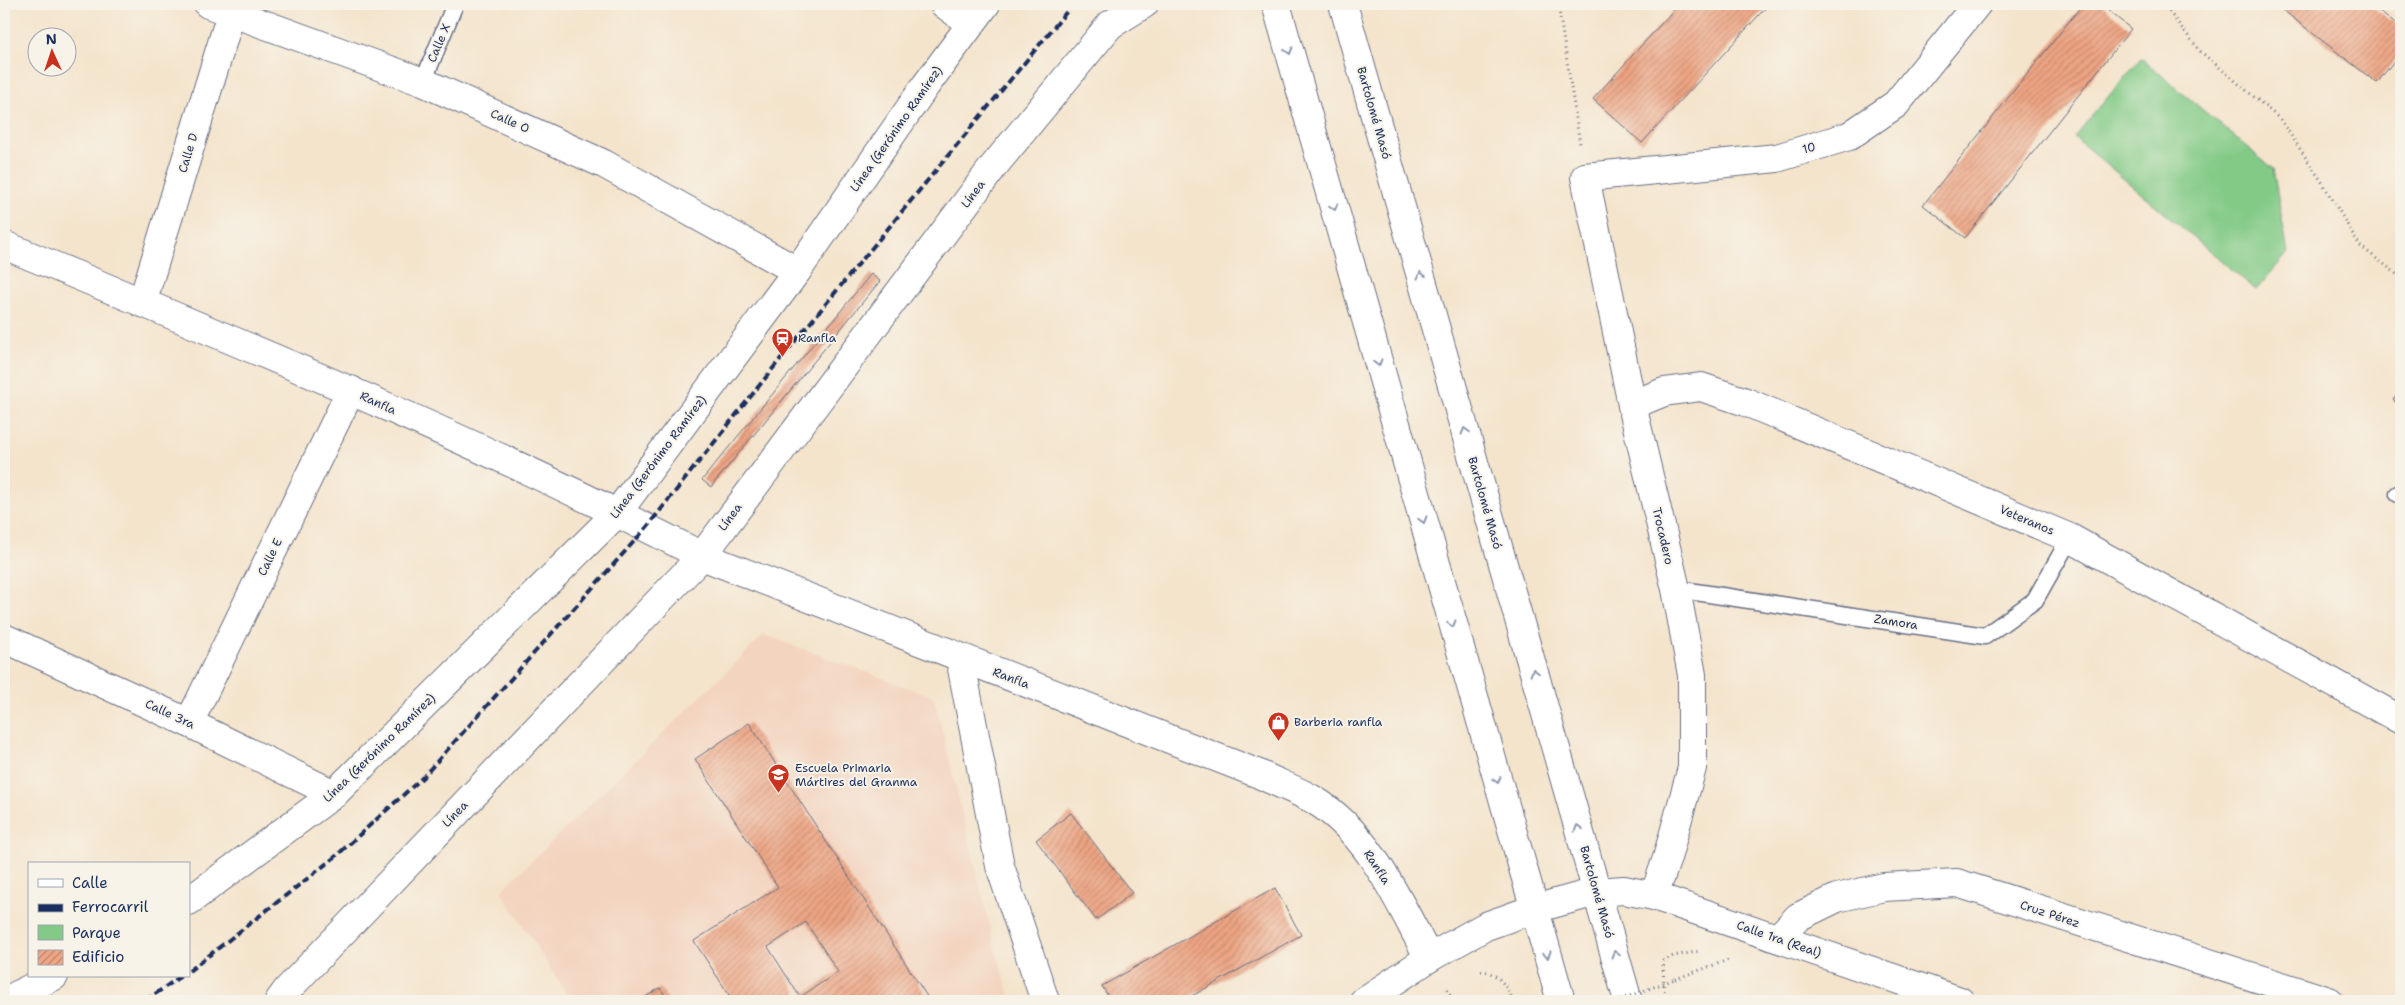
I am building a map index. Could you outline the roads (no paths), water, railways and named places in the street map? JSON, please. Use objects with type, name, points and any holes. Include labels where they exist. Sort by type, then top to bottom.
[{"type":"street","points":[[944,4],[978,14]]},
{"type":"street","name":"Línea","points":[[279,1001],[286,990],[702,556],[994,167],[1110,25],[1144,4]]},
{"type":"street","points":[[1276,4],[1561,1001]]},
{"type":"street","name":"Bartolomé Masó","points":[[1343,4],[1628,1001]]},
{"type":"street","name":"10","points":[[1585,176],[1777,158],[1849,136],[1896,104],[1977,4]]},
{"type":"street","name":"Calle O","points":[[225,7],[423,82],[604,164],[797,271]]},
{"type":"street","name":"Calle D","points":[[142,303],[225,7]]},
{"type":"street","name":"Línea (Gerónimo Ramírez)","points":[[190,900],[334,794],[617,514],[797,271],[926,85],[978,14]]},
{"type":"street","name":"Trocadero","points":[[1585,176],[1632,405],[1676,589],[1692,675],[1692,768],[1667,858],[1654,896]]},
{"type":"street","name":"Ranfla","points":[[4,245],[351,390],[617,514],[702,556],[1259,774],[1315,801],[1355,834],[1385,877],[1429,958]]},
{"type":"street","name":"Veteranos","points":[[1632,405],[1664,392],[1701,387],[1746,402],[2070,538],[2401,720]]},
{"type":"street","name":"Calle E","points":[[189,723],[351,390]]},
{"type":"street","name":"Calle 3ra","points":[[4,638],[189,723],[334,794]]},
{"type":"street","points":[[960,658],[1000,866],[1045,1001]]},
{"type":"street","name":"Cruz Pérez","points":[[1778,938],[1798,917],[1837,898],[1884,887],[1957,883],[2328,1001]]},
{"type":"street","name":"Calle 1ra (Real)","points":[[1596,892],[1624,890],[1654,896],[1960,1001]]},
{"type":"street","points":[[1364,1001],[1429,958],[1486,926],[1534,908],[1596,892]]},
{"type":"street","points":[[6,1001],[50,978]]},
{"type":"lane","name":"Calle X","points":[[423,82],[456,4]]},
{"type":"lane","name":"Zamora","points":[[1676,589],[1985,636],[2034,600],[2070,538]]},
{"type":"railway","points":[[190,970],[335,857],[423,777],[647,527],[782,357],[1073,4]]},
{"type":"railway","points":[[145,1001],[178,978]]},
{"type":"place","name":"Ranfla","points":[[782,357]]},
{"type":"place","name":"Barberia ranfla","points":[[1278,741]]},
{"type":"place","name":"Escuela Primaria Mártires del Granma","points":[[779,794]]}]
